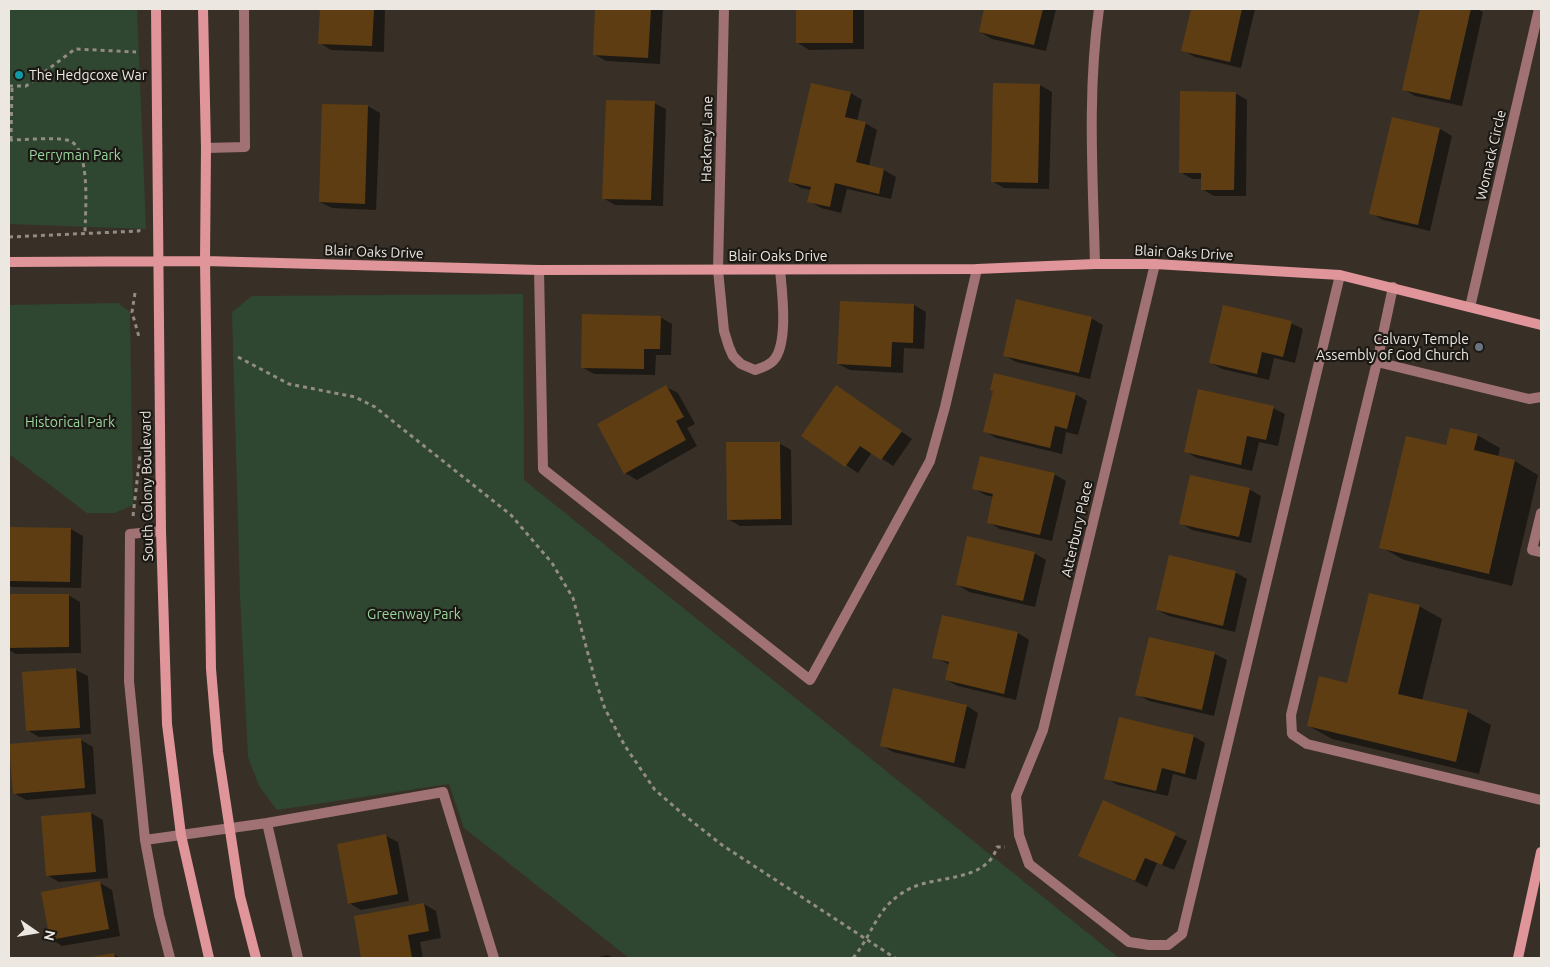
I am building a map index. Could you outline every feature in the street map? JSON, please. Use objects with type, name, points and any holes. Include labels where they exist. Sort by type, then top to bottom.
[{"type":"main road","name":"South Colony Boulevard","points":[[156,9],[161,531],[167,724],[180,835],[209,958]]},
{"type":"main road","points":[[204,9],[205,261],[211,669],[218,752],[229,828],[240,896],[256,958]]},
{"type":"main road","name":"Blair Oaks Drive","points":[[9,262],[205,261],[538,270],[977,269],[1095,264],[1154,264],[1340,275],[1541,324]]},
{"type":"main road","points":[[1518,958],[1541,852]]},
{"type":"street","points":[[206,148],[245,147],[244,9]]},
{"type":"street","name":"Hackney Lane","points":[[724,9],[718,270],[724,331],[729,347],[733,356],[741,364],[755,370],[765,367],[778,354],[783,330],[784,305],[780,270]]},
{"type":"street","points":[[1095,264],[1092,88],[1099,9]]},
{"type":"street","name":"Womack Circle","points":[[1470,307],[1539,9]]},
{"type":"street","name":"Atterbury Place","points":[[1023,847],[1019,835],[1016,796],[1043,730],[1154,264]]},
{"type":"street","points":[[538,270],[543,469],[810,680],[930,461],[945,407],[977,269]]},
{"type":"street","points":[[1023,847],[1029,864],[1129,942],[1168,945],[1182,934],[1340,275]]},
{"type":"street","points":[[1393,288],[1292,715],[1292,734],[1307,744],[1541,800]]},
{"type":"street","points":[[1377,362],[1530,399],[1541,397]]},
{"type":"street","points":[[1541,514],[1532,550],[1541,552]]},
{"type":"street","points":[[161,531],[130,534],[129,681],[145,840],[159,915],[170,958]]},
{"type":"street","points":[[145,840],[267,822],[443,792],[494,958]]},
{"type":"street","points":[[267,822],[298,958]]},
{"type":"path","points":[[85,233],[85,170],[76,144],[66,140],[10,140],[10,86],[26,86],[75,49],[136,52]]},
{"type":"path","points":[[9,236],[139,231]]},
{"type":"path","points":[[135,294],[132,312],[142,345]]},
{"type":"path","points":[[238,357],[289,384],[354,397],[375,407],[511,516],[552,563],[573,598],[605,709],[625,746],[655,790],[722,845],[896,958]]},
{"type":"path","points":[[130,534],[134,514],[140,447]]},
{"type":"path","points":[[853,958],[881,911],[895,896],[913,887],[965,874],[986,866],[995,855],[997,847],[1023,847]]},
{"type":"green space","name":"Perryman Park","points":[[9,9],[137,9],[146,229],[9,224]]},
{"type":"green space","name":"Greenway Park","points":[[523,294],[524,480],[1119,958],[629,958],[464,828],[449,784],[277,810],[259,786],[248,757],[240,595],[232,312],[252,296]]},
{"type":"green space","name":"Historical Park","points":[[118,303],[130,312],[133,505],[115,513],[87,513],[9,454],[9,305]]},
{"type":"building","points":[[320,9],[374,9],[372,46],[318,44]]},
{"type":"building","points":[[595,9],[651,9],[648,58],[593,55]]},
{"type":"building","points":[[796,9],[853,9],[853,43],[796,43]]},
{"type":"building","points":[[984,9],[1043,9],[1034,45],[979,32]]},
{"type":"building","points":[[1191,9],[1242,9],[1230,62],[1181,51]]},
{"type":"building","points":[[1420,9],[1471,9],[1450,100],[1402,90]]},
{"type":"building","points":[[811,83],[851,92],[845,117],[866,122],[856,162],[884,169],[879,194],[835,183],[830,207],[807,202],[811,187],[788,182]]},
{"type":"building","points":[[993,83],[1040,84],[1038,183],[991,182]]},
{"type":"building","points":[[1180,91],[1236,92],[1234,190],[1201,190],[1201,173],[1179,173]]},
{"type":"building","points":[[606,100],[655,101],[651,200],[602,199]]},
{"type":"building","points":[[322,104],[368,105],[365,204],[319,202]]},
{"type":"building","points":[[1392,117],[1440,128],[1418,225],[1369,214]]},
{"type":"building","points":[[1016,299],[1092,317],[1079,373],[1003,356]]},
{"type":"building","points":[[840,301],[914,304],[913,343],[892,342],[891,367],[837,364]]},
{"type":"building","points":[[1223,305],[1292,321],[1283,357],[1262,352],[1257,374],[1209,363]]},
{"type":"building","points":[[582,314],[661,316],[660,349],[644,349],[644,369],[581,368]]},
{"type":"building","points":[[994,373],[1076,393],[1067,429],[1055,426],[1050,448],[983,432],[993,391],[990,390]]},
{"type":"building","points":[[666,385],[684,417],[676,421],[686,440],[624,474],[597,424]]},
{"type":"building","points":[[836,385],[902,431],[881,460],[860,446],[845,467],[801,436]]},
{"type":"building","points":[[1198,389],[1274,406],[1266,440],[1247,436],[1241,465],[1184,452]]},
{"type":"building","points":[[1450,428],[1478,434],[1474,450],[1515,460],[1489,574],[1379,548],[1406,436],[1446,445]]},
{"type":"building","points":[[726,442],[780,442],[781,519],[727,520]]},
{"type":"building","points":[[980,456],[1055,473],[1040,535],[987,523],[993,494],[972,489]]},
{"type":"building","points":[[1190,475],[1250,488],[1239,537],[1179,524]]},
{"type":"building","points":[[9,527],[71,528],[70,582],[9,581]]},
{"type":"building","points":[[967,536],[1035,552],[1023,601],[956,585]]},
{"type":"building","points":[[1169,555],[1236,571],[1223,626],[1156,610]]},
{"type":"building","points":[[1369,593],[1420,605],[1398,694],[1468,710],[1456,762],[1307,726],[1319,676],[1347,683]]},
{"type":"building","points":[[9,594],[69,594],[69,647],[9,648]]},
{"type":"building","points":[[942,615],[1018,632],[1004,694],[945,680],[949,662],[932,658]]},
{"type":"building","points":[[1149,637],[1215,652],[1202,710],[1135,695]]},
{"type":"building","points":[[76,668],[80,728],[26,731],[22,672]]},
{"type":"building","points":[[893,688],[967,705],[954,763],[880,746]]},
{"type":"building","points":[[1119,717],[1194,735],[1185,774],[1162,768],[1156,791],[1104,779]]},
{"type":"building","points":[[81,738],[85,788],[13,794],[9,744]]},
{"type":"building","points":[[1103,800],[1176,833],[1162,865],[1145,858],[1135,881],[1078,856]]},
{"type":"building","points":[[91,812],[96,872],[46,876],[41,816]]},
{"type":"building","points":[[386,834],[398,894],[348,904],[337,844]]},
{"type":"building","points":[[100,881],[109,929],[50,940],[41,892]]},
{"type":"building","points":[[424,903],[429,931],[408,935],[412,958],[361,958],[354,916]]},
{"type":"building","points":[[114,953],[115,958],[91,958],[91,957]]},
{"type":"place","name":"The Hedgcoxe War","points":[[19,75]]},
{"type":"place","name":"Calvary Temple Assembly of God Church","points":[[1479,347]]}]
